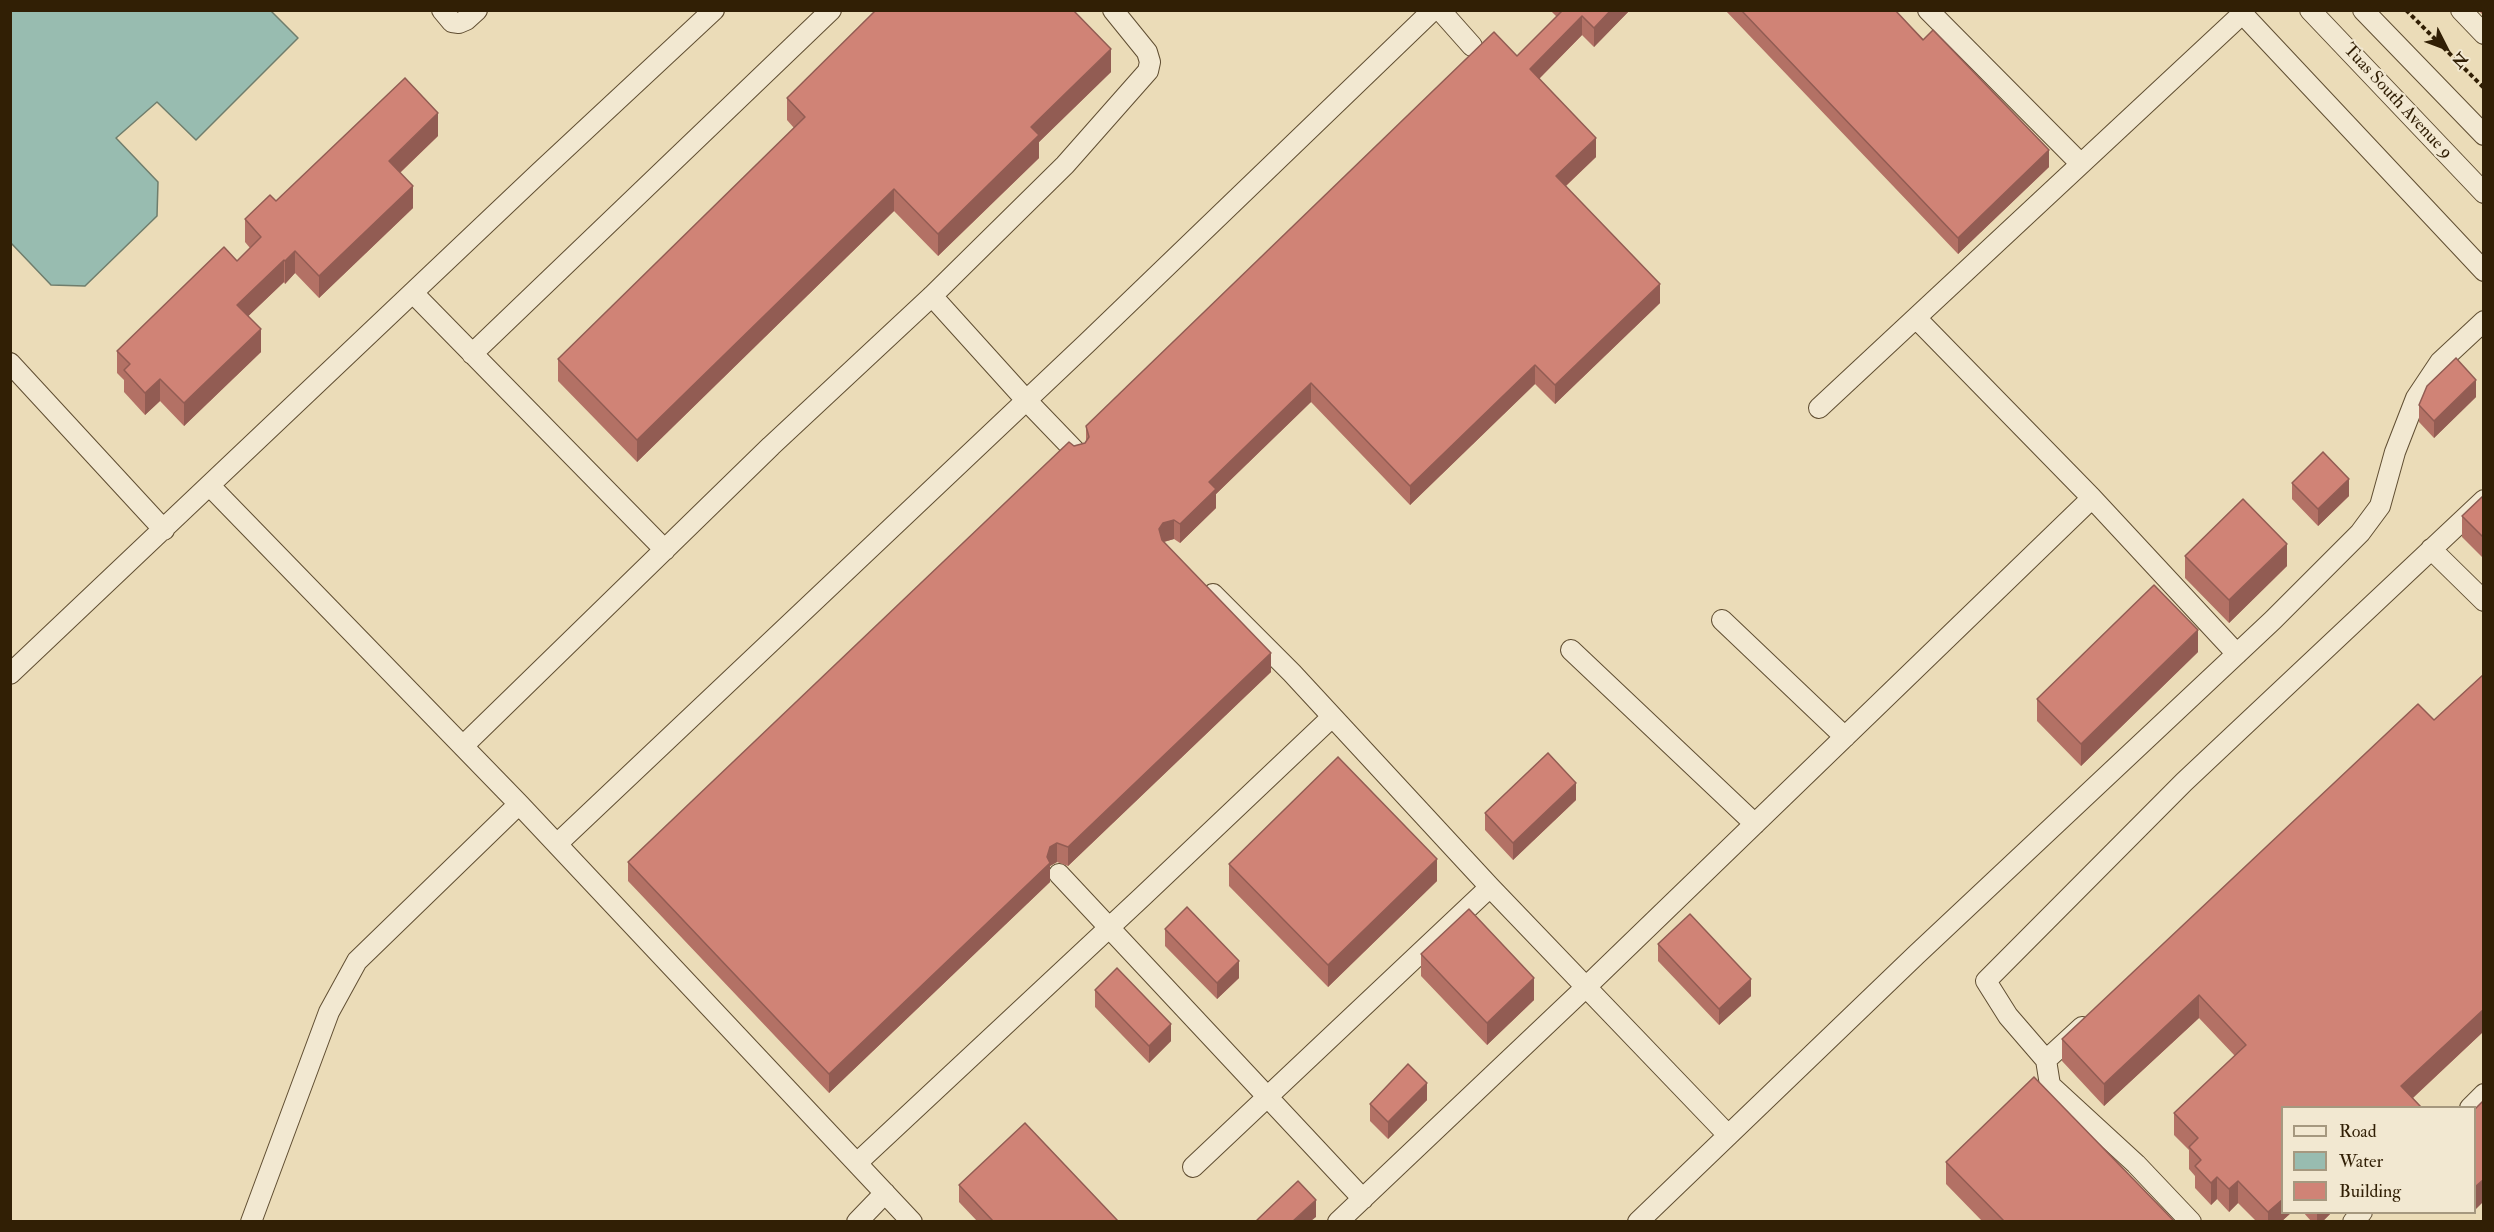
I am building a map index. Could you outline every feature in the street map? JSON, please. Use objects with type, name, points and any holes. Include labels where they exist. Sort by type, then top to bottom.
[{"type":"street","points":[[442,10],[452,22],[459,23],[477,10]]},
{"type":"street","points":[[10,674],[714,10]]},
{"type":"street","points":[[472,354],[831,10]]},
{"type":"street","points":[[463,746],[932,296],[1065,165],[1148,71],[1150,62],[1147,52],[1113,10]]},
{"type":"street","points":[[557,844],[1026,400],[1433,10]]},
{"type":"street","points":[[1440,10],[1472,46]]},
{"type":"street","points":[[1928,10],[2081,164]]},
{"type":"street","name":"Tuas South Avenue 9","points":[[2310,10],[2484,193]]},
{"type":"street","points":[[2363,10],[2484,135]]},
{"type":"street","points":[[2461,10],[2484,34]]},
{"type":"street","points":[[1819,408],[2240,12],[2484,271]]},
{"type":"street","points":[[413,293],[665,550]]},
{"type":"street","points":[[932,296],[1077,453]]},
{"type":"street","points":[[1916,318],[2092,498],[2237,654]]},
{"type":"street","points":[[1638,1221],[2237,654],[2360,533],[2380,506],[2395,452],[2416,398],[2440,362],[2484,321]]},
{"type":"street","points":[[10,363],[164,530]]},
{"type":"street","points":[[210,486],[519,804],[912,1221]]},
{"type":"street","points":[[1338,1221],[1586,987],[2092,498]]},
{"type":"street","points":[[2191,1221],[2136,1164],[2050,1085],[2046,1060],[2008,1016],[1986,981],[2184,782],[2484,500]]},
{"type":"street","points":[[2430,549],[2484,601]]},
{"type":"street","points":[[1199,580],[1728,1135]]},
{"type":"street","points":[[1722,620],[1845,737]]},
{"type":"street","points":[[1571,650],[1755,824]]},
{"type":"street","points":[[857,1163],[1332,717]]},
{"type":"street","points":[[250,1221],[329,1012],[357,961],[519,804]]},
{"type":"street","points":[[1059,874],[1363,1198]]},
{"type":"street","points":[[1193,1167],[1490,887]]},
{"type":"street","points":[[2046,1060],[2098,1011]]},
{"type":"street","points":[[2471,1106],[2484,1094]]},
{"type":"street","points":[[857,1221],[885,1193]]},
{"type":"path","points":[[2406,10],[2484,88]]},
{"type":"water","points":[[11,10],[271,11],[298,38],[196,140],[157,102],[116,138],[158,182],[157,216],[85,286],[51,285],[11,243]]},
{"type":"building","points":[[876,10],[1073,10],[1111,49],[1031,127],[1039,135],[938,234],[894,189],[637,440],[558,359],[805,117],[787,98]]},
{"type":"building","points":[[1563,10],[1611,10],[1594,28],[1582,16],[1530,69],[1596,138],[1556,176],[1660,284],[1555,385],[1535,365],[1410,486],[1311,383],[1209,482],[1216,489],[1180,524],[1174,520],[1163,523],[1159,529],[1162,540],[1271,653],[1068,847],[1057,843],[1050,847],[1047,857],[1050,863],[829,1074],[628,862],[1069,442],[1074,446],[1085,443],[1089,437],[1086,426],[1494,32],[1517,56]]},
{"type":"building","points":[[1741,10],[1895,10],[1923,40],[1933,30],[2049,150],[1958,238]]},
{"type":"building","points":[[405,78],[438,113],[389,161],[413,186],[319,276],[295,251],[284,260],[237,305],[261,329],[184,403],[160,379],[145,393],[124,370],[130,364],[117,351],[224,247],[237,261],[261,237],[245,219],[270,195],[276,201]]},
{"type":"building","points":[[2456,358],[2476,380],[2434,421],[2419,405],[2427,386]]},
{"type":"building","points":[[2323,452],[2349,479],[2318,509],[2292,483]]},
{"type":"building","points":[[2484,495],[2484,538],[2462,516]]},
{"type":"building","points":[[2243,499],[2287,544],[2229,600],[2185,556]]},
{"type":"building","points":[[2154,585],[2198,630],[2081,744],[2037,699]]},
{"type":"building","points":[[2484,674],[2484,1009],[2401,1086],[2420,1106],[2281,1106],[2281,1201],[2268,1212],[2238,1181],[2229,1189],[2217,1177],[2211,1183],[2195,1166],[2201,1160],[2189,1147],[2198,1138],[2174,1113],[2246,1045],[2199,995],[2104,1084],[2062,1039],[2418,704],[2434,720]]},
{"type":"building","points":[[1548,753],[1576,783],[1513,843],[1485,813]]},
{"type":"building","points":[[1338,757],[1437,859],[1328,965],[1229,864]]},
{"type":"building","points":[[1187,907],[1239,961],[1217,983],[1165,929]]},
{"type":"building","points":[[1469,909],[1534,978],[1487,1023],[1421,954]]},
{"type":"building","points":[[1690,914],[1751,979],[1719,1009],[1658,944]]},
{"type":"building","points":[[1117,968],[1171,1024],[1149,1046],[1095,990]]},
{"type":"building","points":[[1408,1064],[1427,1083],[1388,1122],[1370,1104]]},
{"type":"building","points":[[2034,1077],[2174,1221],[2004,1221],[1946,1162]]},
{"type":"building","points":[[2484,1100],[2484,1179],[2476,1186],[2476,1108]]},
{"type":"building","points":[[1025,1123],[1118,1221],[993,1221],[959,1185]]},
{"type":"building","points":[[1298,1181],[1316,1200],[1293,1221],[1257,1220]]}]
